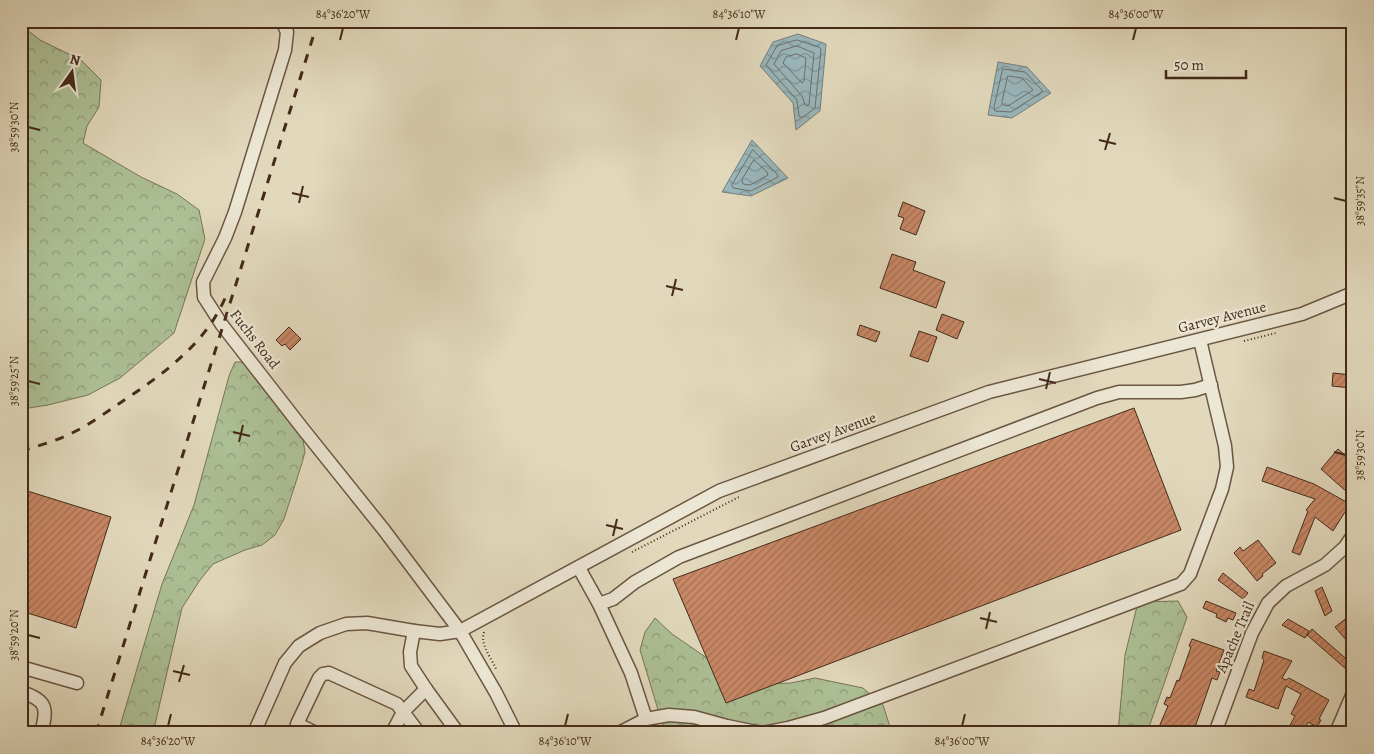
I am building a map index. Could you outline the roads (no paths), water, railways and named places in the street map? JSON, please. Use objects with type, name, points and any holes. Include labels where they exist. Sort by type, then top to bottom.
[{"type":"street","name":"Fuchs Road","points":[[282,21],[287,32],[285,50],[235,212],[225,238],[203,282],[204,297],[222,324],[384,530],[460,631]]},
{"type":"street","name":"Garvey Avenue","points":[[460,631],[719,491],[989,392],[1302,314],[1353,293]]},
{"type":"street","points":[[619,733],[646,719],[669,715],[694,717],[762,733],[788,728],[824,718],[1181,584],[1190,574],[1222,489],[1227,467],[1226,446],[1200,340]]},
{"type":"street","points":[[599,604],[613,599],[635,582],[679,557],[1097,398],[1119,392],[1181,392],[1211,386]]},
{"type":"street","name":"Apache Trail","points":[[1214,733],[1252,633],[1268,602],[1286,586],[1325,565],[1346,547],[1353,535]]},
{"type":"street","points":[[579,568],[599,604],[632,673],[646,719]]},
{"type":"street","points":[[254,733],[285,663],[299,646],[320,633],[346,624],[366,623],[440,634],[460,631],[516,733]]},
{"type":"street","points":[[414,631],[410,652],[411,666],[426,690],[458,733]]},
{"type":"street","points":[[21,667],[77,683]]},
{"type":"street","points":[[316,733],[297,724],[318,678],[323,674],[329,673],[397,704],[419,733]]},
{"type":"street","points":[[392,733],[403,712],[426,690]]},
{"type":"street","points":[[21,692],[35,696],[45,707],[46,715],[41,733]]},
{"type":"street","points":[[1336,733],[1353,693]]},
{"type":"water","points":[[798,34],[826,44],[820,111],[796,130],[793,103],[760,66],[773,42]]},
{"type":"water","points":[[998,62],[1027,67],[1051,93],[1012,118],[988,115]]},
{"type":"water","points":[[752,140],[788,178],[751,196],[722,192]]},
{"type":"railway","points":[[96,733],[318,21]]},
{"type":"railway","points":[[21,451],[53,441],[78,430],[97,419],[167,369],[195,344],[207,329],[226,296]]}]
